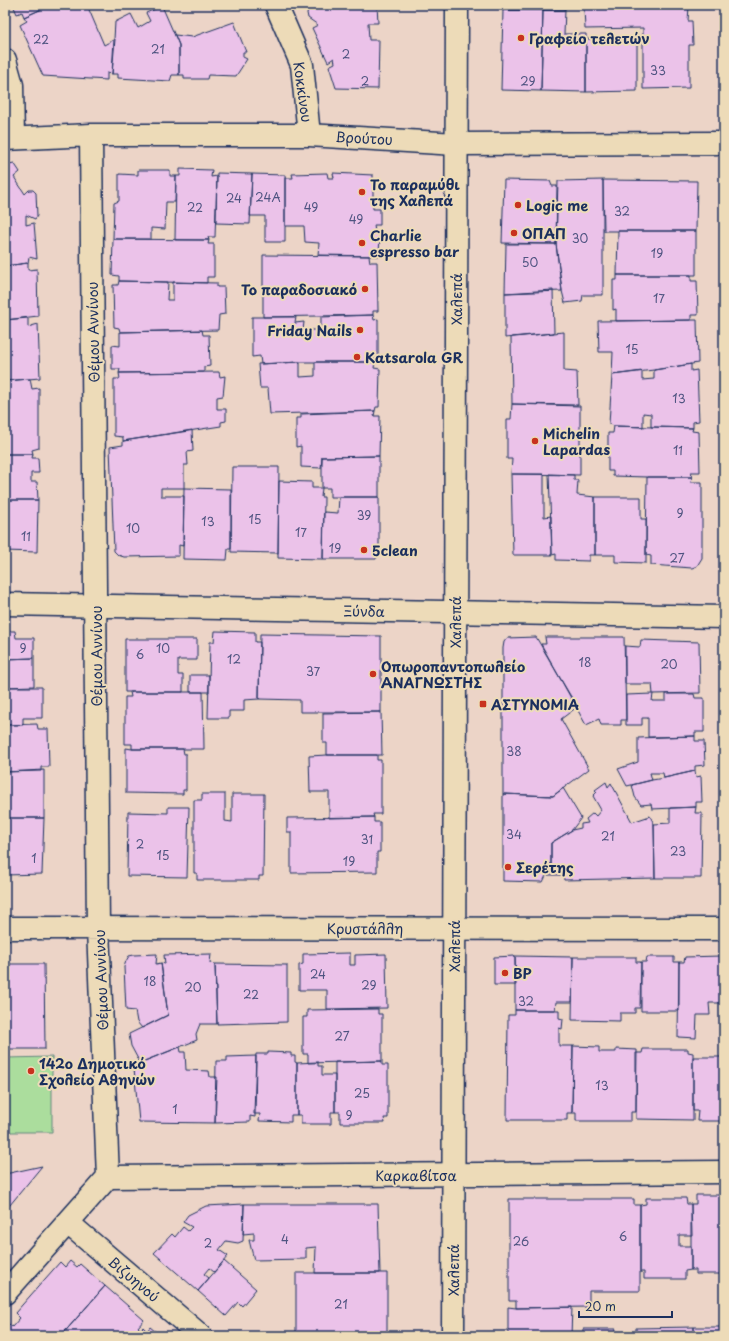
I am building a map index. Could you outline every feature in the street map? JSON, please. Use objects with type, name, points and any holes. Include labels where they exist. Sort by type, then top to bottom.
[{"type":"street","name":"Κοκκίνου","points":[[276,5],[302,64],[309,135]]},
{"type":"street","name":"Χαλεπά","points":[[453,1336],[456,5]]},
{"type":"street","points":[[5,60],[12,85],[9,138]]},
{"type":"street","name":"Βρούτου","points":[[9,138],[90,135],[309,135],[456,144],[724,143]]},
{"type":"street","name":"Θέμου Αννίνου","points":[[90,135],[96,605],[98,928],[108,1177]]},
{"type":"street","name":"Ξύνδα","points":[[5,604],[724,617]]},
{"type":"street","name":"Κρυστάλλη","points":[[5,928],[724,929]]},
{"type":"street","name":"Καρκαβίτσα","points":[[108,1177],[724,1172]]},
{"type":"street","points":[[5,1293],[108,1177]]},
{"type":"street","name":"Βιζυηνού","points":[[68,1223],[201,1336]]},
{"type":"green space","points":[[52,1057],[52,1132],[5,1132],[5,1058]]},
{"type":"building","points":[[13,5],[51,5],[24,17],[22,12],[17,14]]},
{"type":"building","points":[[51,5],[73,5],[75,9],[82,5],[87,5],[104,45],[115,39],[112,74],[107,73],[107,80],[43,76],[20,25],[27,21],[24,17]]},
{"type":"building","points":[[312,5],[377,5],[378,23],[368,23],[369,40],[379,40],[378,89],[336,88],[329,66],[335,63],[334,58],[328,62],[312,28],[318,25],[308,18],[307,13],[309,7]]},
{"type":"building","points":[[503,5],[565,5],[565,10],[503,10]]},
{"type":"building","points":[[634,5],[695,5],[695,6],[634,8]]},
{"type":"building","points":[[162,6],[179,45],[179,75],[172,75],[170,81],[118,78],[118,74],[112,74],[115,22],[131,14],[138,28],[150,21],[146,13]]},
{"type":"building","points":[[689,6],[688,21],[692,21],[693,45],[689,45],[689,88],[643,89],[643,28],[585,29],[584,8]]},
{"type":"building","points":[[503,10],[543,10],[541,91],[501,90]]},
{"type":"building","points":[[543,10],[565,10],[564,34],[586,34],[586,92],[541,91]]},
{"type":"building","points":[[234,22],[246,52],[243,52],[243,57],[247,59],[236,76],[208,75],[207,79],[184,79],[184,75],[179,75],[179,45],[175,35],[192,37]]},
{"type":"building","points":[[586,39],[637,39],[637,91],[586,92]]},
{"type":"building","points":[[14,163],[20,172],[14,177],[25,194],[29,190],[33,190],[36,193],[37,216],[35,219],[26,215],[26,225],[34,223],[37,259],[29,257],[28,263],[5,266],[5,165]]},
{"type":"building","points":[[180,169],[212,170],[211,177],[217,176],[215,237],[208,237],[209,240],[175,240],[176,176],[180,176]]},
{"type":"building","points":[[138,170],[170,170],[170,176],[176,176],[175,202],[166,202],[165,229],[151,228],[151,239],[113,239],[114,203],[119,201],[119,174],[138,175]]},
{"type":"building","points":[[217,173],[252,174],[250,224],[216,223]]},
{"type":"building","points":[[327,173],[328,178],[334,178],[333,173],[373,175],[373,209],[380,209],[380,225],[374,225],[375,233],[380,233],[379,256],[318,255],[319,243],[305,242],[304,226],[285,226],[285,178],[293,178],[292,174]]},
{"type":"building","points":[[252,174],[285,175],[285,242],[265,242],[265,216],[250,216]]},
{"type":"building","points":[[504,180],[550,181],[552,186],[557,186],[556,244],[502,243]]},
{"type":"building","points":[[603,180],[603,295],[583,295],[582,301],[565,303],[556,244],[558,181]]},
{"type":"building","points":[[603,180],[697,181],[696,231],[604,231]]},
{"type":"building","points":[[618,231],[696,231],[696,275],[617,275]]},
{"type":"building","points":[[113,239],[209,240],[208,244],[214,244],[214,277],[207,277],[207,283],[119,281],[119,276],[112,275]]},
{"type":"building","points":[[506,244],[556,244],[562,291],[505,293]]},
{"type":"building","points":[[263,255],[369,256],[370,262],[377,262],[378,311],[373,311],[373,315],[263,317]]},
{"type":"building","points":[[28,263],[28,270],[37,269],[38,316],[5,320],[5,266]]},
{"type":"building","points":[[617,275],[691,275],[691,281],[697,281],[698,315],[691,315],[691,320],[616,321],[616,309],[613,310],[613,280],[617,280]]},
{"type":"building","points":[[119,281],[168,282],[167,300],[173,300],[173,282],[217,283],[217,287],[224,287],[225,314],[219,315],[218,330],[120,332],[119,328],[114,327],[113,285],[118,285]]},
{"type":"building","points":[[553,290],[554,333],[505,338],[505,293]]},
{"type":"building","points":[[373,315],[374,320],[378,319],[378,358],[374,358],[375,362],[300,362],[261,364],[260,356],[252,357],[252,317],[296,317],[295,323],[304,322],[303,330],[321,330],[321,317]]},
{"type":"building","points":[[28,318],[28,327],[38,324],[40,378],[5,381],[5,320]]},
{"type":"building","points":[[697,320],[698,363],[612,375],[613,352],[599,352],[598,321]]},
{"type":"building","points":[[202,330],[203,335],[209,335],[210,366],[204,367],[204,372],[119,373],[120,369],[112,369],[112,345],[120,346],[120,332]]},
{"type":"building","points":[[564,332],[564,371],[577,372],[578,405],[512,404],[511,337]]},
{"type":"building","points":[[300,362],[300,377],[315,376],[315,362],[375,362],[374,368],[380,369],[379,407],[376,407],[375,411],[270,414],[268,388],[260,388],[258,364]]},
{"type":"building","points":[[691,364],[691,371],[697,370],[699,421],[693,422],[693,428],[651,427],[651,414],[643,413],[643,427],[614,426],[609,424],[612,375],[642,371],[642,380],[654,379],[654,370]]},
{"type":"building","points":[[219,372],[220,377],[225,376],[223,396],[217,397],[217,409],[226,409],[226,421],[221,422],[221,426],[123,441],[123,437],[114,436],[114,379],[120,379],[119,373]]},
{"type":"building","points":[[30,379],[32,389],[39,388],[39,448],[32,450],[33,454],[5,454],[5,381]]},
{"type":"building","points":[[512,404],[580,406],[580,475],[511,474],[512,459],[507,459],[507,419],[511,419]]},
{"type":"building","points":[[375,411],[374,416],[380,416],[379,456],[322,457],[321,468],[301,467],[301,446],[296,447],[296,418],[301,418],[301,414]]},
{"type":"building","points":[[614,426],[693,428],[692,431],[699,432],[700,472],[691,472],[692,477],[613,476],[613,471],[608,471],[608,433],[613,433]]},
{"type":"building","points":[[192,430],[193,451],[187,452],[188,465],[184,465],[184,488],[161,488],[161,496],[184,496],[183,546],[179,545],[179,556],[124,557],[118,555],[114,551],[110,447],[123,445],[123,441]]},
{"type":"building","points":[[5,454],[33,454],[32,458],[38,458],[39,473],[31,473],[31,482],[37,482],[38,500],[5,500]]},
{"type":"building","points":[[379,456],[379,497],[330,497],[330,488],[322,488],[322,457]]},
{"type":"building","points":[[232,467],[279,467],[278,553],[231,552]]},
{"type":"building","points":[[511,474],[544,474],[544,517],[551,516],[552,555],[513,555]]},
{"type":"building","points":[[549,474],[574,475],[574,480],[578,480],[577,495],[595,497],[595,555],[589,555],[589,561],[556,560],[556,554],[552,555]]},
{"type":"building","points":[[647,477],[692,477],[691,482],[702,482],[702,558],[697,566],[692,568],[651,565],[651,556],[646,555]]},
{"type":"building","points":[[279,481],[312,482],[312,488],[322,488],[321,497],[324,497],[323,559],[278,558]]},
{"type":"building","points":[[184,488],[231,489],[231,549],[228,549],[227,560],[183,559]]},
{"type":"building","points":[[339,497],[379,497],[379,547],[376,559],[323,559],[324,512],[338,513]]},
{"type":"building","points":[[595,497],[641,497],[641,519],[646,519],[646,563],[615,562],[615,555],[595,555]]},
{"type":"building","points":[[5,500],[38,500],[37,552],[5,551]]},
{"type":"building","points":[[5,631],[15,631],[16,638],[34,638],[34,658],[5,659]]},
{"type":"building","points":[[215,631],[255,632],[255,642],[260,642],[259,699],[244,700],[244,711],[229,711],[229,718],[208,718],[210,642],[214,642]]},
{"type":"building","points":[[260,634],[381,636],[381,712],[300,712],[300,700],[259,699]]},
{"type":"building","points":[[536,637],[577,707],[561,719],[589,769],[553,796],[503,794],[504,642],[507,638]]},
{"type":"building","points":[[545,637],[624,637],[626,720],[621,720],[621,725],[601,725],[599,719],[586,725],[541,644],[546,644]]},
{"type":"building","points":[[125,639],[197,639],[197,660],[178,660],[178,675],[183,675],[183,692],[125,692]]},
{"type":"building","points":[[641,640],[699,642],[700,693],[653,694],[652,684],[625,684],[625,646],[640,647]]},
{"type":"building","points":[[34,658],[34,686],[5,687],[5,659]]},
{"type":"building","points":[[190,675],[209,675],[209,692],[190,692]]},
{"type":"building","points":[[5,687],[42,687],[42,718],[23,718],[23,725],[5,725]]},
{"type":"building","points":[[130,692],[203,692],[204,749],[132,749],[132,744],[125,744],[125,697],[131,697]]},
{"type":"building","points":[[653,694],[652,701],[666,701],[666,694],[694,694],[695,698],[704,698],[704,732],[695,732],[695,736],[648,737],[648,718],[642,718],[642,725],[626,725],[626,695]]},
{"type":"building","points":[[381,712],[382,755],[327,755],[327,743],[323,743],[323,713]]},
{"type":"building","points":[[37,724],[38,729],[48,729],[49,767],[41,767],[41,771],[5,772],[5,725]]},
{"type":"building","points":[[695,736],[695,741],[704,741],[705,765],[695,766],[695,771],[664,778],[663,773],[650,773],[652,780],[627,786],[618,769],[638,762],[638,738]]},
{"type":"building","points":[[126,748],[183,749],[184,754],[186,754],[186,790],[183,790],[183,794],[126,793]]},
{"type":"building","points":[[377,755],[377,760],[381,760],[381,814],[373,814],[374,817],[329,818],[329,792],[310,792],[309,756]]},
{"type":"building","points":[[44,770],[44,818],[5,818],[5,772]]},
{"type":"building","points":[[695,771],[696,777],[701,776],[702,802],[696,802],[696,807],[652,809],[651,804],[641,805],[635,797],[632,785]]},
{"type":"building","points":[[606,782],[608,787],[611,783],[632,822],[650,816],[654,824],[655,878],[564,880],[563,875],[546,875],[551,865],[551,843],[572,830],[581,828],[581,824],[588,823],[586,819],[593,813],[596,816],[601,810],[593,796],[597,792],[595,790]]},
{"type":"building","points":[[563,788],[581,818],[572,830],[551,843],[551,865],[543,882],[503,881],[503,794],[553,796]]},
{"type":"building","points":[[202,794],[225,794],[225,821],[232,822],[232,794],[264,794],[263,876],[259,876],[259,880],[197,880],[197,873],[194,873],[194,800],[202,800]]},
{"type":"building","points":[[168,807],[189,807],[187,877],[127,876],[128,812],[168,813]]},
{"type":"building","points":[[696,807],[695,813],[702,813],[701,878],[655,878],[654,824],[670,823],[670,808]]},
{"type":"building","points":[[374,817],[374,822],[380,822],[380,852],[377,852],[377,872],[291,873],[291,832],[287,832],[287,818]]},
{"type":"building","points":[[5,818],[44,818],[42,874],[5,875]]},
{"type":"building","points":[[350,953],[350,965],[355,965],[355,955],[386,954],[387,1008],[327,1009],[327,990],[299,990],[299,965],[303,964],[303,954]]},
{"type":"building","points":[[157,954],[156,964],[161,963],[168,1015],[142,1028],[137,1022],[135,1011],[126,1010],[124,967],[129,956]]},
{"type":"building","points":[[211,954],[210,963],[215,964],[217,1024],[200,1024],[196,1034],[197,1040],[142,1062],[139,1061],[131,1046],[129,1034],[168,1015],[161,963],[165,964],[164,955]]},
{"type":"building","points":[[515,956],[516,985],[494,985],[494,957]]},
{"type":"building","points":[[515,956],[573,957],[572,1002],[556,1002],[555,1010],[515,1010]]},
{"type":"building","points":[[720,956],[720,962],[724,961],[724,1003],[709,1003],[710,1015],[697,1015],[696,1038],[678,1037],[679,962],[684,962],[685,957]]},
{"type":"building","points":[[573,957],[636,957],[636,962],[641,962],[640,1008],[635,1008],[635,1013],[620,1013],[620,1021],[572,1020]]},
{"type":"building","points":[[647,957],[674,957],[674,962],[679,962],[679,1011],[641,1011],[641,962],[646,962]]},
{"type":"building","points":[[5,964],[44,964],[45,1049],[5,1049]]},
{"type":"building","points":[[215,964],[287,965],[287,1022],[217,1024]]},
{"type":"building","points":[[378,1009],[378,1014],[382,1014],[382,1061],[308,1063],[308,1054],[303,1054],[303,1017],[307,1017],[307,1010]]},
{"type":"building","points":[[515,1010],[559,1010],[559,1018],[563,1019],[562,1029],[559,1028],[559,1046],[573,1046],[572,1113],[567,1113],[567,1120],[507,1120],[508,1015],[515,1015]]},
{"type":"building","points":[[573,1046],[599,1047],[599,1052],[616,1052],[616,1049],[637,1050],[636,1112],[631,1112],[631,1121],[576,1121],[576,1113],[572,1113]]},
{"type":"building","points":[[180,1047],[181,1052],[185,1052],[186,1070],[209,1071],[210,1077],[217,1077],[215,1123],[139,1122],[134,1068],[141,1068],[142,1062]]},
{"type":"building","points":[[643,1049],[688,1049],[688,1052],[693,1053],[693,1120],[636,1119],[636,1053],[642,1053]]},
{"type":"building","points":[[268,1052],[291,1053],[291,1056],[295,1056],[295,1062],[297,1063],[297,1115],[291,1115],[291,1122],[259,1121],[260,1114],[254,1114],[256,1054],[268,1054]]},
{"type":"building","points":[[256,1056],[255,1117],[250,1116],[250,1122],[215,1123],[216,1061],[227,1061],[227,1057]]},
{"type":"building","points":[[693,1057],[724,1057],[724,1121],[697,1121],[698,1111],[693,1111]]},
{"type":"building","points":[[382,1061],[382,1065],[388,1065],[388,1118],[384,1118],[385,1123],[340,1123],[340,1112],[335,1112],[335,1062]]},
{"type":"building","points":[[318,1062],[318,1066],[322,1066],[322,1075],[335,1075],[335,1112],[331,1112],[331,1124],[301,1124],[301,1115],[297,1115],[297,1063]]},
{"type":"building","points":[[42,1166],[5,1211],[5,1174]]},
{"type":"building","points":[[696,1195],[724,1195],[724,1274],[696,1274],[696,1270],[691,1270],[691,1204],[696,1204]]},
{"type":"building","points":[[646,1198],[686,1198],[687,1204],[691,1204],[692,1235],[679,1235],[679,1246],[691,1246],[691,1270],[685,1271],[685,1279],[644,1279],[644,1272],[640,1272],[640,1205],[646,1204]]},
{"type":"building","points":[[509,1199],[634,1199],[634,1205],[640,1205],[640,1291],[589,1291],[589,1307],[516,1308],[516,1301],[509,1301]]},
{"type":"building","points":[[244,1204],[378,1204],[380,1273],[315,1273],[316,1247],[306,1248],[306,1259],[254,1260],[249,1240],[254,1240],[254,1233],[243,1234]]},
{"type":"building","points":[[244,1204],[243,1241],[238,1243],[226,1241],[219,1250],[228,1256],[214,1272],[209,1268],[204,1274],[209,1278],[198,1291],[154,1253],[172,1234],[175,1237],[183,1227],[188,1231],[192,1227],[183,1222],[188,1215],[206,1206]]},
{"type":"building","points":[[70,1261],[77,1267],[80,1264],[105,1286],[61,1336],[5,1336],[5,1324],[7,1322],[12,1327],[20,1318],[15,1313],[60,1262],[65,1267]]},
{"type":"building","points":[[224,1261],[256,1289],[242,1306],[238,1302],[226,1316],[198,1291]]},
{"type":"building","points":[[296,1273],[387,1273],[387,1335],[296,1335]]},
{"type":"building","points":[[105,1286],[144,1320],[138,1327],[141,1330],[135,1336],[61,1336]]},
{"type":"building","points":[[508,1307],[572,1307],[571,1336],[508,1336]]},
{"type":"building","points":[[722,1320],[724,1320],[724,1336],[694,1336],[694,1327],[723,1327]]},
{"type":"building","points":[[143,1327],[147,1331],[150,1327],[161,1336],[135,1336]]},
{"type":"building","points":[[694,1327],[694,1336],[636,1336],[636,1328]]},
{"type":"building","points":[[583,1329],[616,1329],[615,1336],[583,1336]]},
{"type":"building","points":[[387,1335],[387,1336],[293,1336]]},
{"type":"place","name":"Γραφείο τελετών","points":[[521,38]]},
{"type":"place","name":"Το παραμύθι της Χαλεπά","points":[[362,192]]},
{"type":"place","name":"Logic me","points":[[518,205]]},
{"type":"place","name":"ΟΠΑΠ","points":[[514,233]]},
{"type":"place","name":"Charlie espresso bar","points":[[362,243]]},
{"type":"place","name":"Το παραδοσιακό","points":[[365,289]]},
{"type":"place","name":"Friday Nails","points":[[360,330]]},
{"type":"place","name":"Katsarola GR","points":[[357,357]]},
{"type":"place","name":"Michelin Lapardas","points":[[535,441]]},
{"type":"place","name":"5clean","points":[[364,550]]},
{"type":"place","name":"Οπωροπαντοπωλείο ΑΝΑΓΝΩΣΤΗΣ","points":[[373,674]]},
{"type":"place","name":"ΑΣΤΥΝΟΜΙΑ","points":[[483,704]]},
{"type":"place","name":"Σερέτης","points":[[508,867]]},
{"type":"place","name":"BP","points":[[505,973]]},
{"type":"place","name":"142ο Δημοτικό Σχολείο Αθηνών","points":[[31,1071]]}]
